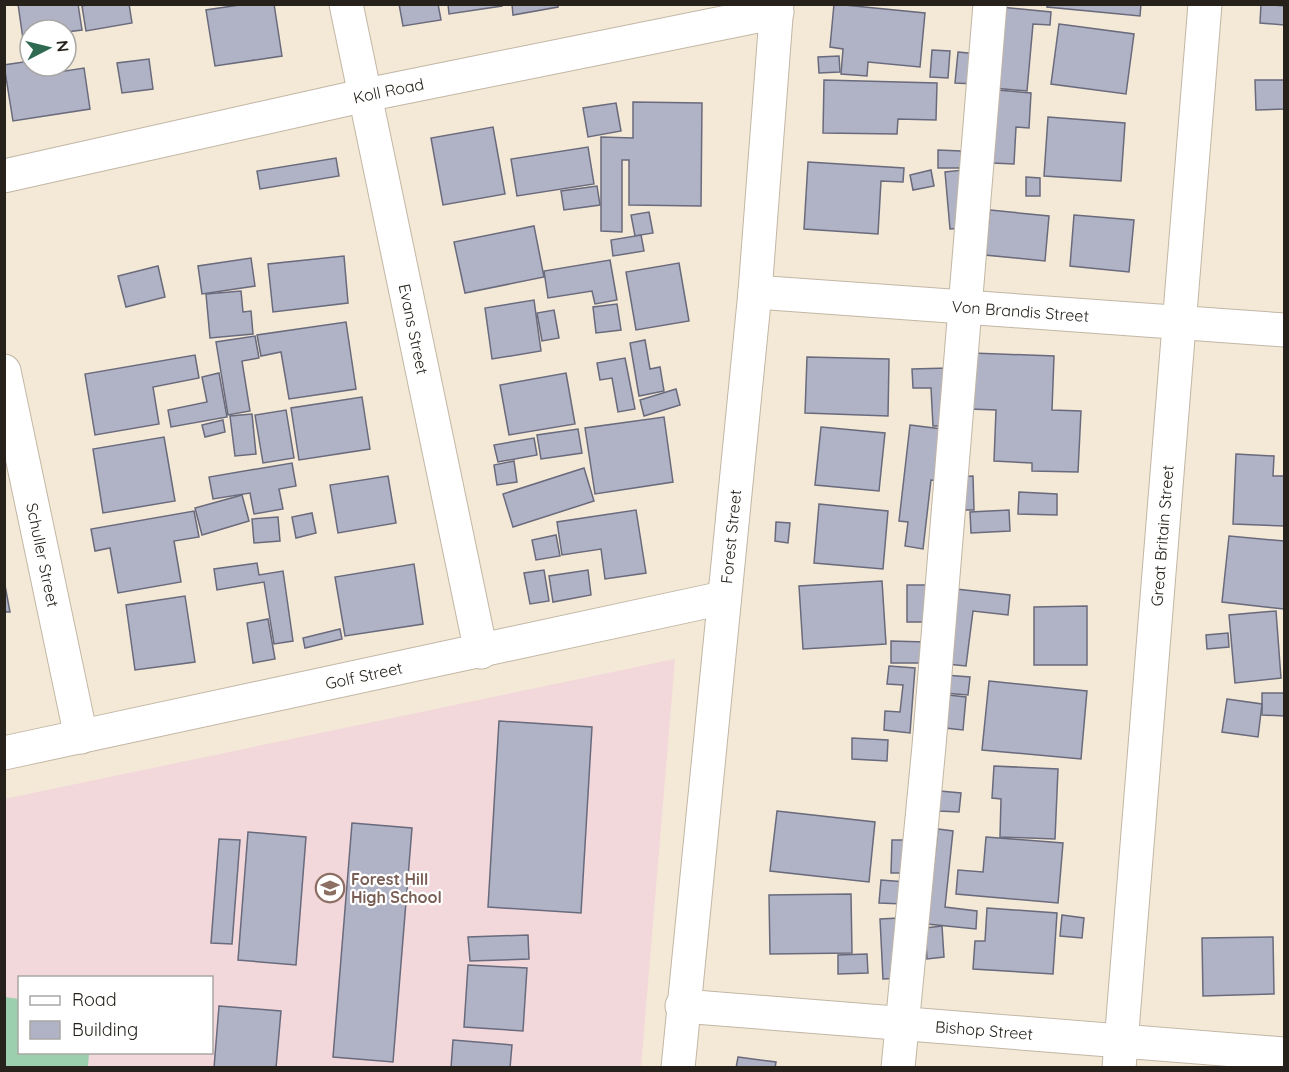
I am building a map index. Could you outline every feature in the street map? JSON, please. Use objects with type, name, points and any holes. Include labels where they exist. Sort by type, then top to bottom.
[{"type":"street","name":"Evans Street","points":[[346,4],[481,652]]},
{"type":"street","points":[[898,1068],[929,746],[990,4]]},
{"type":"street","name":"Great Britain Street","points":[[1120,1054],[1204,4]]},
{"type":"street","name":"Koll Road","points":[[4,176],[366,95],[777,8]]},
{"type":"street","name":"Forest Street","points":[[678,1068],[682,1006],[755,292],[777,8]]},
{"type":"street","name":"Von Brandis Street","points":[[755,292],[1284,330]]},
{"type":"street","name":"Schuller Street","points":[[4,371],[81,737]]},
{"type":"street","name":"Golf Street","points":[[4,753],[723,598]]},
{"type":"street","name":"Bishop Street","points":[[682,1006],[902,1022],[1120,1054],[1284,1054]]},
{"type":"shaded area","name":"Forest Hill High School","points":[[675,659],[641,1067],[5,1067],[4,799]]},
{"type":"green space","points":[[5,997],[18,999],[18,1054],[89,1054],[88,1067],[5,1067]]},
{"type":"building","points":[[18,4],[78,4],[82,30],[78,30],[78,18],[20,18]]},
{"type":"building","points":[[129,4],[132,23],[86,31],[82,6]]},
{"type":"building","points":[[246,4],[274,4],[282,56],[215,66],[206,10]]},
{"type":"building","points":[[399,4],[438,4],[441,20],[403,26]]},
{"type":"building","points":[[448,4],[502,4],[502,6],[449,14]]},
{"type":"building","points":[[512,4],[558,4],[558,7],[513,15]]},
{"type":"building","points":[[834,4],[925,13],[920,67],[868,62],[867,76],[841,74],[843,49],[830,47]]},
{"type":"building","points":[[1048,4],[1141,4],[1140,16],[1047,7]]},
{"type":"building","points":[[1261,4],[1284,6],[1284,25],[1260,23]]},
{"type":"building","points":[[1000,7],[1051,12],[1050,25],[1033,24],[1027,91],[993,88]]},
{"type":"building","points":[[1059,24],[1134,34],[1126,94],[1051,84]]},
{"type":"building","points":[[932,50],[950,51],[948,78],[930,77]]},
{"type":"building","points":[[958,52],[977,54],[975,84],[955,83]]},
{"type":"building","points":[[839,56],[840,72],[819,73],[818,57]]},
{"type":"building","points":[[149,59],[153,89],[122,93],[117,63]]},
{"type":"building","points":[[18,63],[18,78],[78,78],[78,69],[84,68],[90,109],[13,121],[4,65]]},
{"type":"building","points":[[824,80],[937,83],[936,120],[898,119],[897,134],[823,133]]},
{"type":"building","points":[[1255,80],[1284,80],[1284,109],[1256,110]]},
{"type":"building","points":[[997,90],[1031,93],[1029,128],[1016,127],[1014,164],[992,163]]},
{"type":"building","points":[[633,102],[702,103],[701,206],[629,205],[629,160],[622,160],[622,232],[601,231],[601,137],[633,138]]},
{"type":"building","points":[[616,103],[621,131],[588,137],[583,108]]},
{"type":"building","points":[[1048,117],[1125,123],[1121,181],[1044,176]]},
{"type":"building","points":[[493,127],[505,194],[443,205],[431,138]]},
{"type":"building","points":[[588,147],[594,184],[517,196],[511,159]]},
{"type":"building","points":[[938,150],[961,151],[961,168],[938,168]]},
{"type":"building","points":[[336,158],[339,176],[260,189],[257,171]]},
{"type":"building","points":[[808,162],[904,168],[903,182],[881,181],[878,234],[804,229]]},
{"type":"building","points":[[931,170],[934,186],[913,190],[910,175]]},
{"type":"building","points":[[963,170],[967,228],[950,229],[945,172]]},
{"type":"building","points":[[1026,177],[1040,178],[1040,196],[1026,196]]},
{"type":"building","points":[[597,186],[600,205],[564,210],[561,191]]},
{"type":"building","points":[[990,210],[1049,216],[1045,261],[985,255]]},
{"type":"building","points":[[649,212],[653,233],[635,236],[631,215]]},
{"type":"building","points":[[1074,215],[1134,220],[1129,272],[1070,266]]},
{"type":"building","points":[[534,226],[544,277],[465,293],[454,242]]},
{"type":"building","points":[[641,235],[644,251],[613,256],[611,240]]},
{"type":"building","points":[[344,256],[348,303],[273,312],[268,264]]},
{"type":"building","points":[[251,258],[255,286],[202,294],[198,266]]},
{"type":"building","points":[[610,260],[617,300],[595,304],[592,291],[548,298],[544,271]]},
{"type":"building","points":[[679,263],[689,321],[636,330],[626,272]]},
{"type":"building","points":[[158,266],[165,297],[126,307],[118,276]]},
{"type":"building","points":[[241,291],[243,312],[251,311],[253,334],[210,338],[206,294]]},
{"type":"building","points":[[534,300],[541,351],[492,359],[485,308]]},
{"type":"building","points":[[617,304],[621,330],[596,333],[593,307]]},
{"type":"building","points":[[554,310],[559,338],[542,341],[537,313]]},
{"type":"building","points":[[346,322],[356,389],[289,399],[281,352],[261,356],[257,335]]},
{"type":"building","points":[[255,336],[259,358],[242,361],[250,411],[228,415],[216,342]]},
{"type":"building","points":[[645,340],[650,369],[660,367],[664,391],[639,396],[630,343]]},
{"type":"building","points":[[972,353],[1054,356],[1052,410],[1081,411],[1078,472],[1032,471],[1032,463],[994,461],[996,410],[970,409]]},
{"type":"building","points":[[195,355],[199,378],[153,387],[159,424],[95,435],[85,374]]},
{"type":"building","points":[[807,357],[889,359],[888,416],[805,413]]},
{"type":"building","points":[[625,358],[635,409],[618,412],[612,378],[600,380],[597,363]]},
{"type":"building","points":[[948,368],[950,426],[933,426],[931,388],[913,388],[912,369]]},
{"type":"building","points":[[219,373],[227,417],[171,427],[168,410],[207,402],[202,377]]},
{"type":"building","points":[[566,373],[575,424],[509,435],[500,385]]},
{"type":"building","points":[[676,389],[680,405],[644,416],[640,400]]},
{"type":"building","points":[[362,397],[370,449],[299,460],[291,408]]},
{"type":"building","points":[[286,410],[294,458],[263,463],[255,415]]},
{"type":"building","points":[[252,414],[256,454],[235,456],[230,416]]},
{"type":"building","points":[[664,417],[673,482],[595,494],[585,428]]},
{"type":"building","points":[[223,420],[225,432],[205,437],[202,425]]},
{"type":"building","points":[[910,425],[950,430],[944,481],[931,480],[923,549],[905,546],[908,522],[899,521]]},
{"type":"building","points":[[821,427],[885,433],[879,491],[815,485]]},
{"type":"building","points":[[578,429],[582,453],[541,459],[537,435]]},
{"type":"building","points":[[164,437],[175,501],[103,513],[93,449]]},
{"type":"building","points":[[534,438],[537,455],[498,462],[494,445]]},
{"type":"building","points":[[1236,454],[1274,456],[1273,476],[1284,476],[1284,526],[1233,524]]},
{"type":"building","points":[[514,461],[517,482],[497,485],[494,465]]},
{"type":"building","points":[[292,463],[296,486],[279,489],[283,509],[254,514],[250,493],[213,499],[209,477]]},
{"type":"building","points":[[584,468],[594,501],[513,527],[503,494]]},
{"type":"building","points":[[388,476],[396,523],[338,533],[330,485]]},
{"type":"building","points":[[973,476],[974,510],[959,510],[958,477]]},
{"type":"building","points":[[1019,492],[1057,494],[1057,515],[1018,514]]},
{"type":"building","points":[[242,495],[249,521],[202,535],[195,508]]},
{"type":"building","points":[[819,504],[888,511],[883,569],[814,563]]},
{"type":"building","points":[[636,510],[646,573],[605,579],[601,549],[562,555],[557,522]]},
{"type":"building","points":[[1009,510],[1010,531],[971,533],[970,512]]},
{"type":"building","points":[[194,511],[199,537],[174,541],[181,582],[118,593],[110,548],[95,551],[91,529]]},
{"type":"building","points":[[312,513],[316,533],[296,538],[292,517]]},
{"type":"building","points":[[278,517],[280,541],[254,543],[252,519]]},
{"type":"building","points":[[776,522],[790,523],[788,543],[775,541]]},
{"type":"building","points":[[556,535],[560,556],[536,560],[532,540]]},
{"type":"building","points":[[1229,536],[1284,541],[1284,609],[1222,602]]},
{"type":"building","points":[[257,563],[259,575],[283,571],[293,641],[274,644],[264,582],[217,590],[214,569]]},
{"type":"building","points":[[414,564],[423,624],[345,636],[335,577]]},
{"type":"building","points":[[544,570],[549,601],[530,604],[524,573]]},
{"type":"building","points":[[588,570],[591,595],[553,602],[549,576]]},
{"type":"building","points":[[4,580],[10,612],[4,612]]},
{"type":"building","points":[[882,581],[886,644],[803,649],[799,586]]},
{"type":"building","points":[[907,585],[933,585],[934,622],[907,622]]},
{"type":"building","points":[[956,589],[1010,595],[1008,615],[973,611],[966,666],[947,664]]},
{"type":"building","points":[[185,596],[195,662],[135,670],[126,605]]},
{"type":"building","points":[[1087,606],[1087,665],[1034,665],[1034,607]]},
{"type":"building","points":[[1276,611],[1281,678],[1235,683],[1229,615]]},
{"type":"building","points":[[268,619],[275,659],[253,663],[247,623]]},
{"type":"building","points":[[340,629],[342,639],[305,648],[303,638]]},
{"type":"building","points":[[1228,633],[1229,647],[1207,649],[1206,635]]},
{"type":"building","points":[[891,641],[926,642],[926,663],[891,663]]},
{"type":"building","points":[[889,666],[915,668],[910,733],[884,730],[885,711],[900,712],[903,685],[887,684]]},
{"type":"building","points":[[945,675],[970,677],[968,695],[943,693]]},
{"type":"building","points":[[989,681],[1087,691],[1081,759],[982,750]]},
{"type":"building","points":[[1262,693],[1284,693],[1284,716],[1262,715]]},
{"type":"building","points":[[948,695],[966,697],[963,730],[945,728]]},
{"type":"building","points":[[1227,699],[1262,704],[1258,737],[1222,732]]},
{"type":"building","points":[[499,721],[592,727],[581,913],[488,907]]},
{"type":"building","points":[[852,738],[888,740],[887,761],[852,759]]},
{"type":"building","points":[[994,766],[1058,769],[1055,839],[1000,837],[1001,799],[992,798]]},
{"type":"building","points":[[940,791],[961,793],[959,812],[939,811]]},
{"type":"building","points":[[777,811],[875,822],[869,882],[770,871]]},
{"type":"building","points":[[352,823],[412,828],[393,1062],[333,1057]]},
{"type":"building","points":[[938,829],[953,831],[945,907],[977,911],[976,929],[927,924]]},
{"type":"building","points":[[248,832],[306,837],[296,965],[238,960]]},
{"type":"building","points":[[986,837],[1063,843],[1058,903],[956,894],[958,870],[983,872]]},
{"type":"building","points":[[219,839],[240,840],[232,944],[211,943]]},
{"type":"building","points":[[892,840],[912,840],[912,873],[891,873]]},
{"type":"building","points":[[881,880],[906,882],[904,904],[879,903]]},
{"type":"building","points":[[851,894],[852,953],[770,954],[769,895]]},
{"type":"building","points":[[987,908],[1057,913],[1053,974],[973,969],[975,941],[985,941]]},
{"type":"building","points":[[1062,915],[1084,918],[1082,938],[1060,936]]},
{"type":"building","points":[[899,918],[902,978],[883,979],[880,919]]},
{"type":"building","points":[[942,926],[944,957],[927,959],[925,928]]},
{"type":"building","points":[[528,935],[529,959],[470,961],[468,937]]},
{"type":"building","points":[[1273,937],[1274,994],[1203,996],[1202,938]]},
{"type":"building","points":[[867,954],[868,973],[838,974],[838,955]]},
{"type":"building","points":[[468,965],[527,968],[523,1031],[464,1027]]},
{"type":"building","points":[[219,1006],[281,1011],[276,1068],[214,1068]]},
{"type":"building","points":[[453,1040],[512,1045],[510,1068],[451,1068]]},
{"type":"building","points":[[738,1057],[776,1062],[775,1068],[736,1068]]},
{"type":"place","name":"Forest Hill High School","points":[[330,888]]}]
